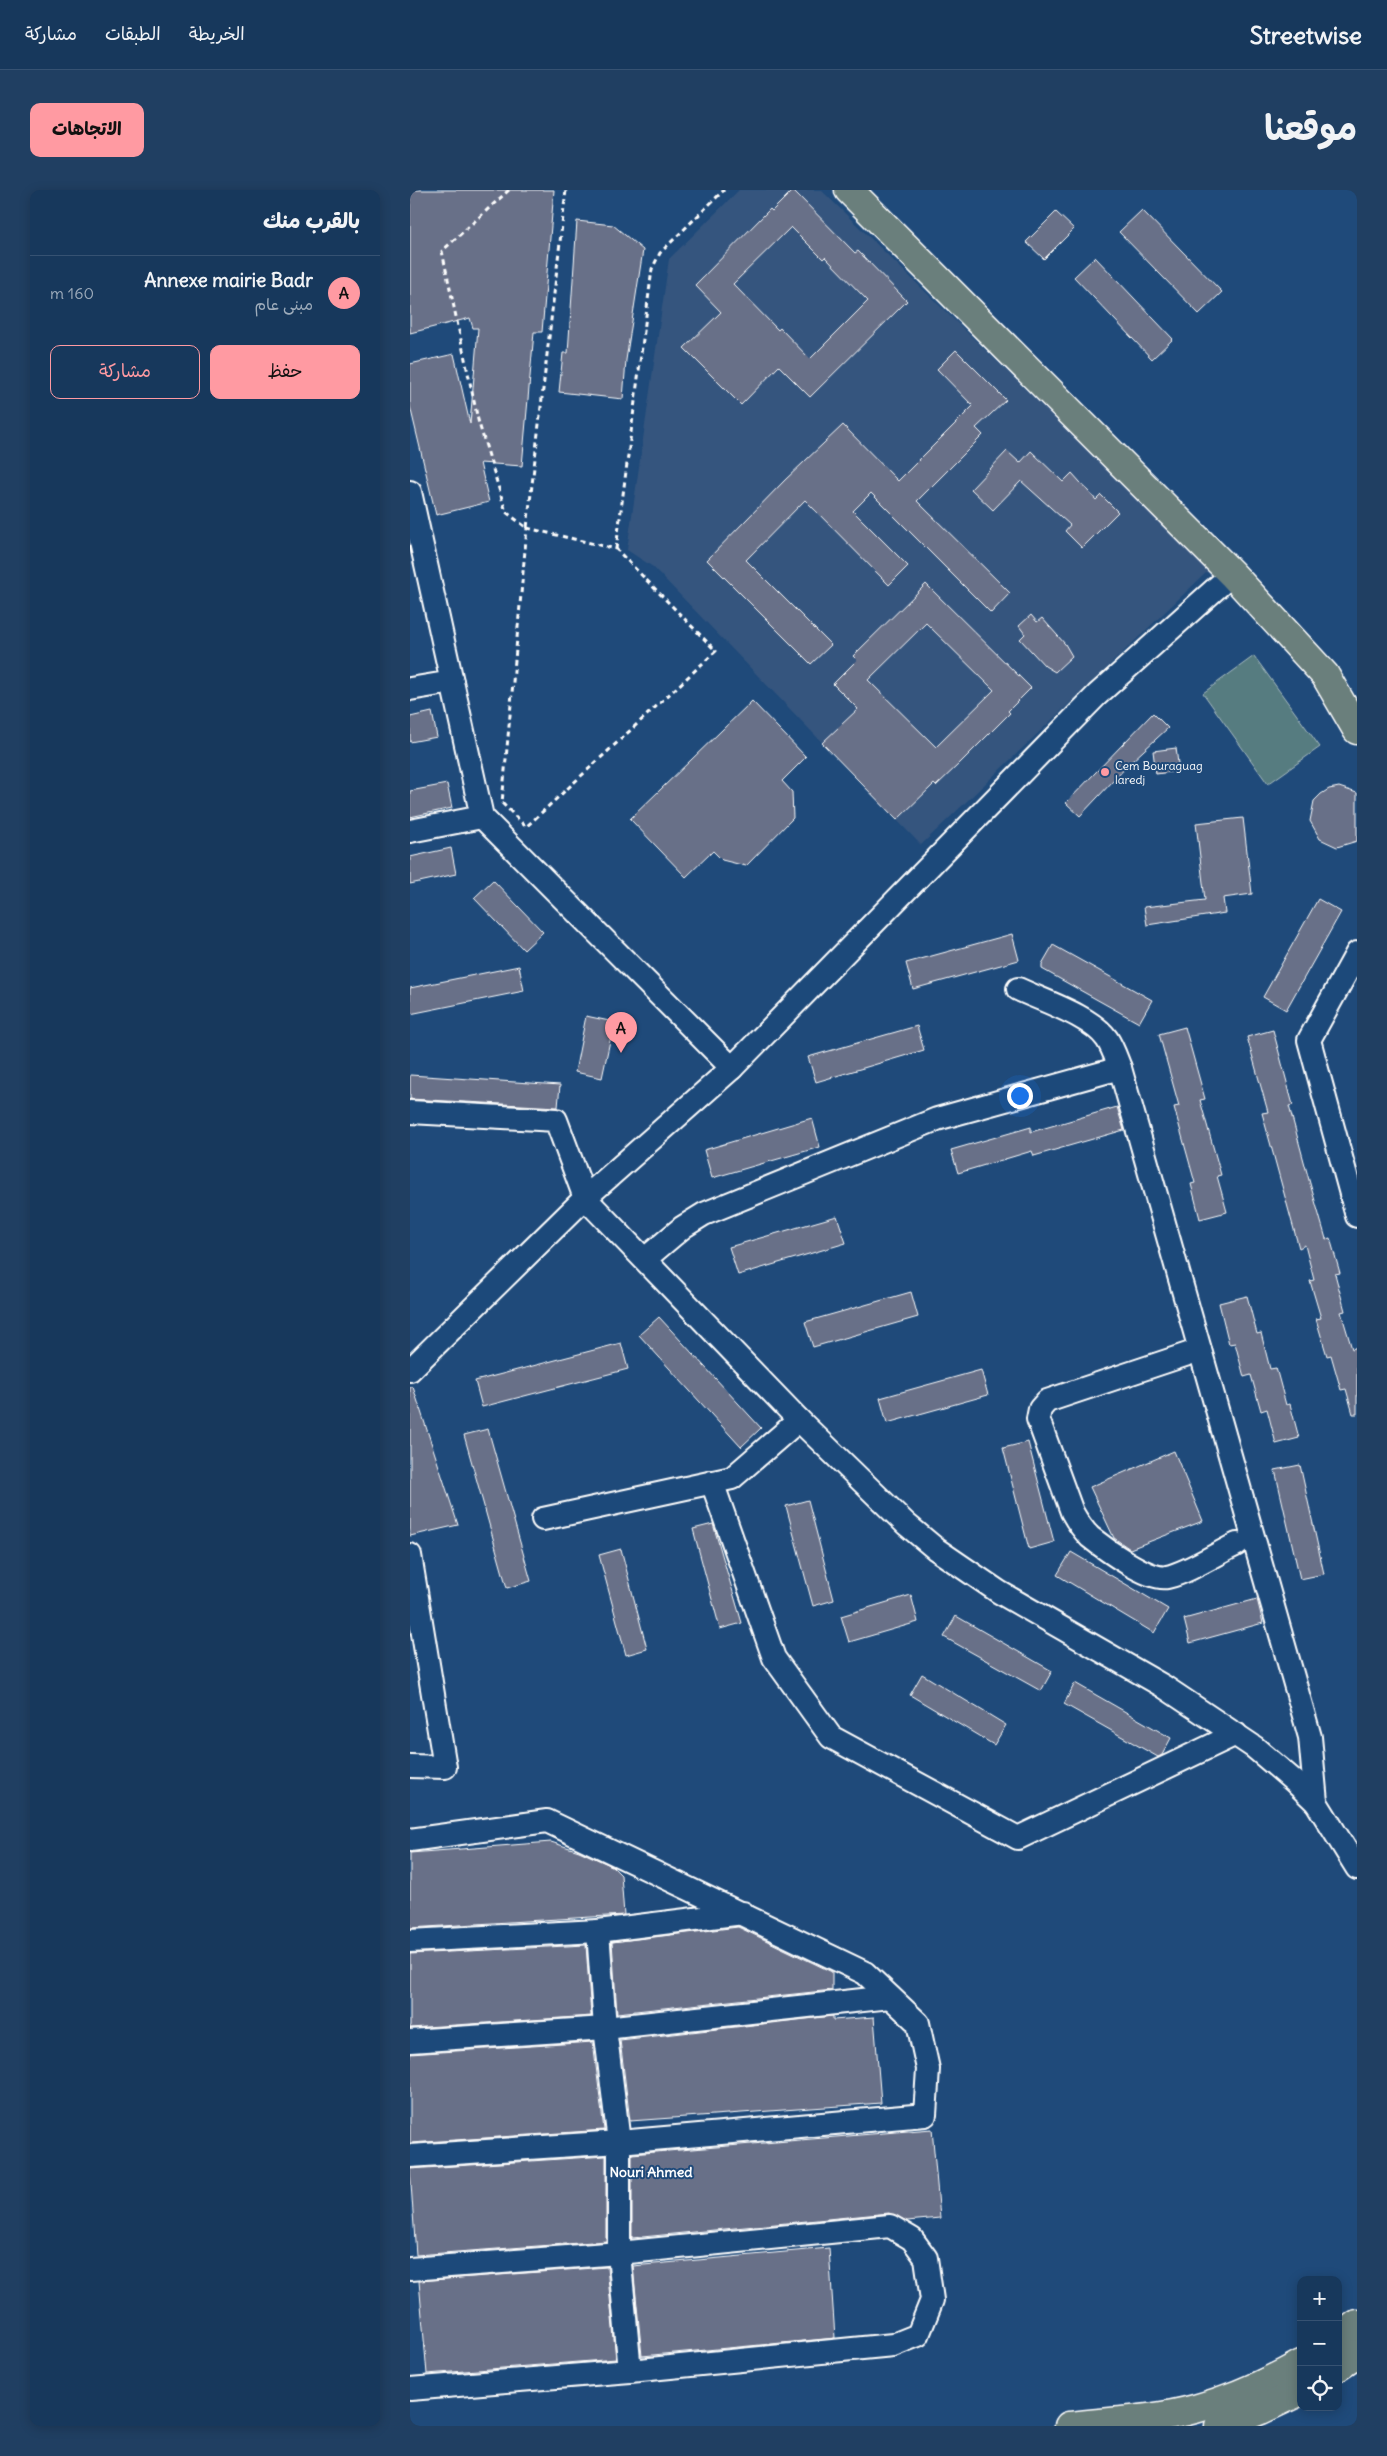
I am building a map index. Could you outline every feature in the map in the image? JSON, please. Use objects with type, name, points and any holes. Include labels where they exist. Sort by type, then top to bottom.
[{"type":"main road","points":[[849,190],[1232,574],[1325,675],[1357,730]]},
{"type":"main road","points":[[1342,2337],[1357,2324]]},
{"type":"main road","points":[[1339,2366],[1357,2354]]},
{"type":"main road","points":[[1069,2426],[1193,2410],[1262,2385],[1297,2366]]},
{"type":"main road","points":[[1219,2426],[1262,2410],[1297,2393]]},
{"type":"street","points":[[410,492],[482,817],[732,1068]]},
{"type":"street","points":[[410,1370],[584,1198],[732,1068],[1097,695],[1232,574]]},
{"type":"street","points":[[410,689],[452,682]]},
{"type":"street","points":[[410,831],[482,817]]},
{"type":"street","points":[[1357,953],[1309,1040],[1357,1216]]},
{"type":"street","points":[[1018,989],[1093,1026],[1107,1039],[1120,1068],[1310,1736],[1316,1802]]},
{"type":"street","points":[[644,1259],[683,1227],[704,1214],[898,1133],[958,1112],[1120,1068]]},
{"type":"street","points":[[410,1112],[556,1120],[584,1198],[799,1420],[906,1524],[967,1571],[1031,1612],[1163,1686],[1236,1734],[1272,1761],[1316,1802],[1357,1868]]},
{"type":"street","points":[[1200,1350],[1047,1401],[1040,1408],[1038,1419],[1077,1521],[1090,1536],[1149,1576],[1162,1578],[1174,1575],[1237,1544]]},
{"type":"street","points":[[543,1518],[732,1478],[799,1420]]},
{"type":"street","points":[[712,1482],[774,1658],[832,1737],[1018,1838],[1236,1734]]},
{"type":"street","points":[[410,1555],[445,1766],[410,1766]]},
{"type":"street","points":[[410,1840],[547,1821],[743,1913],[865,1973],[918,2023],[928,2069],[925,2115],[619,2142],[410,2156]]},
{"type":"street","points":[[410,1941],[598,1931],[743,1913]]},
{"type":"street","points":[[598,1931],[605,2028],[619,2142],[619,2253],[630,2371]]},
{"type":"street","points":[[410,2041],[605,2028],[890,1998]]},
{"type":"street","points":[[410,2269],[619,2253],[890,2226],[912,2239],[926,2258],[932,2300],[918,2335],[893,2344],[630,2371],[410,2389]]},
{"type":"path","points":[[509,190],[442,251],[478,420],[506,512],[527,528],[616,550],[716,651],[526,827],[502,803],[527,528],[566,190]]},
{"type":"path","points":[[616,550],[652,269],[660,253],[724,190]]},
{"type":"shaded area","points":[[739,190],[821,190],[1210,569],[921,845],[653,567],[627,550],[669,259]]},
{"type":"green space","points":[[1254,656],[1320,747],[1268,784],[1203,693]]},
{"type":"building","points":[[410,190],[554,190],[542,332],[534,332],[522,466],[480,463],[489,502],[436,515],[410,406],[410,364],[454,354],[470,424],[478,328],[473,328],[470,318],[410,333]]},
{"type":"building","points":[[793,190],[855,253],[858,251],[907,301],[810,397],[779,366],[741,405],[684,348],[721,312],[695,285],[770,209],[772,211]],"holes":[[[791,227],[823,259],[825,257],[868,301],[810,359],[780,328],[778,330],[733,284]]]},
{"type":"building","points":[[1142,210],[1222,292],[1199,314],[1119,232]]},
{"type":"building","points":[[1056,212],[1074,229],[1044,259],[1026,242]]},
{"type":"building","points":[[577,221],[613,225],[643,250],[626,360],[623,399],[559,392],[563,353],[568,353]]},
{"type":"building","points":[[1095,257],[1173,339],[1152,359],[1074,277]]},
{"type":"building","points":[[956,350],[1006,400],[976,428],[983,435],[917,501],[1010,593],[991,613],[871,493],[853,511],[908,566],[889,585],[805,500],[746,560],[831,645],[811,664],[707,560],[785,480],[843,425],[898,481],[973,406],[937,369]]},
{"type":"building","points":[[1007,451],[1020,463],[1031,451],[1063,482],[1072,473],[1096,500],[1101,495],[1118,512],[1082,548],[1065,531],[1070,525],[1021,481],[993,510],[971,489]]},
{"type":"building","points":[[926,584],[1031,688],[1008,711],[1010,713],[959,764],[936,786],[934,784],[897,820],[822,743],[858,709],[833,684],[857,660],[853,656]],"holes":[[[926,623],[994,690],[936,747],[868,680]]]},
{"type":"building","points":[[1031,615],[1037,622],[1042,618],[1065,644],[1072,656],[1055,672],[1045,666],[1020,639],[1025,634],[1019,626]]},
{"type":"building","points":[[752,701],[806,757],[782,781],[792,792],[793,818],[746,866],[722,860],[713,851],[686,877],[630,819]]},
{"type":"building","points":[[432,712],[437,737],[410,742],[410,717]]},
{"type":"building","points":[[1153,713],[1168,728],[1131,762],[1080,816],[1066,803]]},
{"type":"building","points":[[1176,748],[1179,771],[1156,774],[1153,751]]},
{"type":"building","points":[[447,784],[452,808],[410,817],[410,791]]},
{"type":"building","points":[[1339,787],[1357,793],[1357,841],[1337,847],[1320,839],[1310,821],[1314,801],[1329,789]]},
{"type":"building","points":[[1243,818],[1252,894],[1223,898],[1225,913],[1147,925],[1144,907],[1205,900],[1196,823]]},
{"type":"building","points":[[451,848],[456,874],[410,884],[410,857]]},
{"type":"building","points":[[493,880],[543,932],[524,950],[474,898]]},
{"type":"building","points":[[1318,899],[1341,912],[1286,1010],[1263,997]]},
{"type":"building","points":[[1012,934],[1019,960],[913,989],[906,963]]},
{"type":"building","points":[[1053,945],[1152,1000],[1139,1023],[1042,969],[1042,964]]},
{"type":"building","points":[[519,966],[524,991],[410,1014],[410,988]]},
{"type":"building","points":[[586,1016],[614,1022],[602,1078],[575,1072]]},
{"type":"building","points":[[917,1026],[924,1050],[816,1082],[808,1057]]},
{"type":"building","points":[[1185,1027],[1205,1099],[1200,1100],[1221,1175],[1217,1176],[1227,1212],[1200,1219],[1191,1184],[1195,1183],[1174,1107],[1179,1106],[1159,1034]]},
{"type":"building","points":[[1273,1030],[1293,1105],[1289,1106],[1309,1180],[1326,1239],[1330,1238],[1340,1273],[1335,1274],[1345,1311],[1341,1312],[1352,1349],[1357,1347],[1357,1414],[1353,1414],[1346,1389],[1341,1390],[1331,1355],[1327,1356],[1316,1319],[1321,1318],[1310,1281],[1314,1280],[1305,1245],[1299,1248],[1262,1113],[1268,1112],[1247,1037]]},
{"type":"building","points":[[410,1075],[560,1085],[558,1107],[410,1099]]},
{"type":"building","points":[[1117,1107],[1124,1130],[1034,1156],[1032,1151],[958,1173],[951,1150],[1031,1127],[1031,1132]]},
{"type":"building","points":[[812,1118],[820,1147],[712,1178],[704,1150]]},
{"type":"building","points":[[837,1216],[846,1243],[738,1275],[729,1247]]},
{"type":"building","points":[[911,1292],[918,1317],[813,1347],[805,1322]]},
{"type":"building","points":[[1247,1296],[1257,1334],[1261,1333],[1270,1369],[1276,1368],[1286,1405],[1290,1404],[1299,1438],[1276,1444],[1267,1409],[1261,1411],[1251,1375],[1244,1377],[1235,1343],[1229,1344],[1219,1303]]},
{"type":"building","points":[[659,1317],[761,1428],[741,1447],[639,1335]]},
{"type":"building","points":[[621,1343],[628,1369],[482,1407],[475,1381]]},
{"type":"building","points":[[981,1370],[988,1395],[887,1423],[880,1398]]},
{"type":"building","points":[[410,1387],[413,1387],[458,1525],[410,1536]]},
{"type":"building","points":[[488,1429],[531,1581],[507,1588],[464,1435]]},
{"type":"building","points":[[1028,1442],[1054,1542],[1029,1549],[1003,1448]]},
{"type":"building","points":[[1174,1451],[1203,1521],[1130,1549],[1114,1538],[1090,1487]]},
{"type":"building","points":[[1300,1465],[1324,1574],[1300,1579],[1275,1470]]},
{"type":"building","points":[[808,1500],[834,1600],[813,1606],[786,1506]]},
{"type":"building","points":[[713,1524],[742,1623],[720,1629],[693,1529]]},
{"type":"building","points":[[621,1549],[647,1649],[626,1655],[599,1555]]},
{"type":"building","points":[[1071,1552],[1168,1609],[1154,1633],[1057,1575]]},
{"type":"building","points":[[911,1595],[918,1622],[849,1642],[841,1616]]},
{"type":"building","points":[[1257,1599],[1263,1623],[1190,1643],[1184,1619]]},
{"type":"building","points":[[956,1616],[1052,1671],[1041,1691],[944,1637]]},
{"type":"building","points":[[922,1674],[1006,1725],[994,1745],[910,1695]]},
{"type":"building","points":[[1075,1683],[1171,1738],[1162,1755],[1158,1757],[1064,1704]]},
{"type":"building","points":[[551,1842],[579,1851],[612,1866],[621,1875],[624,1915],[410,1928],[410,1853]]},
{"type":"building","points":[[738,1927],[832,1972],[832,1990],[617,2013],[612,1942]]},
{"type":"building","points":[[586,1945],[591,2016],[410,2028],[410,1954]]},
{"type":"building","points":[[833,2016],[833,2020],[874,2017],[881,2103],[630,2121],[620,2040]]},
{"type":"building","points":[[593,2042],[604,2130],[410,2143],[410,2054]]},
{"type":"building","points":[[932,2129],[940,2218],[907,2221],[889,2213],[632,2238],[632,2154]]},
{"type":"building","points":[[606,2156],[606,2241],[416,2255],[410,2169]]},
{"type":"building","points":[[829,2248],[835,2338],[642,2356],[633,2266]]},
{"type":"building","points":[[607,2267],[616,2359],[427,2374],[419,2281]]},
{"type":"place","name":"Cem Bouraguag laredj","points":[[1105,772]]},
{"type":"place","name":"Annexe mairie Badr","points":[[621,1053]]},
{"type":"district","name":"Nouri Ahmed","points":[[651,2172]]}]
